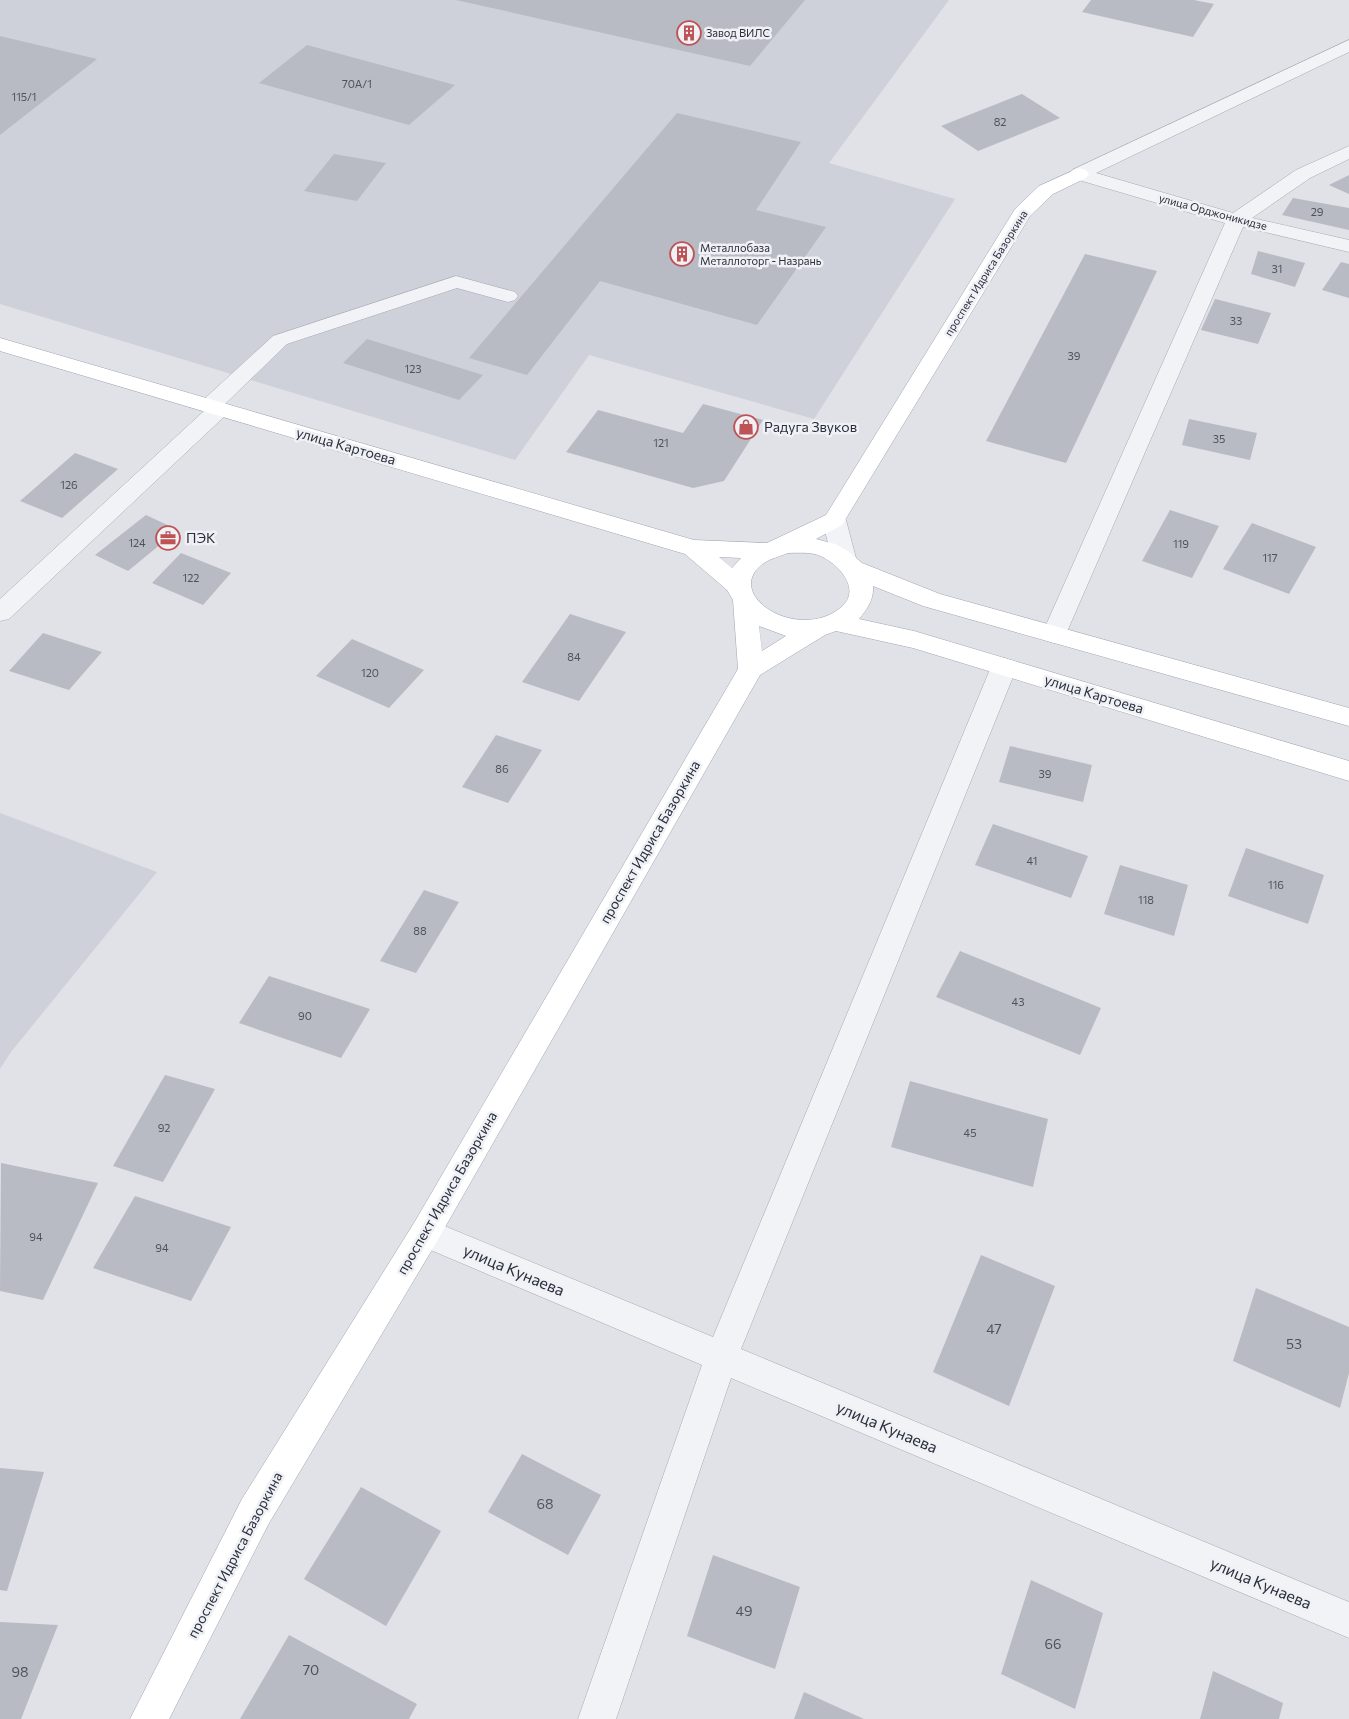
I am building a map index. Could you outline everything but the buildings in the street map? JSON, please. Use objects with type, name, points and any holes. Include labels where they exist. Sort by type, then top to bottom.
[{"type":"main road","name":"проспект Идриса Базоркина","points":[[834,520],[1022,213],[1046,190],[1079,174]]},
{"type":"main road","name":"улица Картоева","points":[[0,344],[693,548],[776,548]]},
{"type":"main road","points":[[751,669],[741,595],[741,573],[750,560],[834,520]]},
{"type":"main road","points":[[776,548],[806,545],[826,550],[850,564],[932,600],[1349,717]]},
{"type":"main road","name":"улица Картоева","points":[[693,548],[741,595]]},
{"type":"main road","points":[[741,595],[756,615],[773,624],[794,629],[826,626],[852,612],[861,599],[862,585],[850,564]]},
{"type":"main road","name":"проспект Идриса Базоркина","points":[[149,1719],[256,1512],[425,1233],[751,669],[826,626]]},
{"type":"main road","name":"улица Картоева","points":[[826,626],[914,640],[1349,771]]},
{"type":"street","name":"проспект Идриса Базоркина","points":[[1079,174],[1349,45]]},
{"type":"street","points":[[1054,634],[1236,220],[1303,174],[1349,152]]},
{"type":"street","name":"улица Орджоникидзе","points":[[1079,174],[1236,220],[1349,246]]},
{"type":"street","points":[[0,613],[214,407],[280,340],[456,282],[508,296]]},
{"type":"street","points":[[834,520],[850,564]]},
{"type":"street","points":[[596,1719],[721,1358],[1004,667]]},
{"type":"street","name":"улица Кунаева","points":[[425,1233],[1349,1620]]},
{"type":"shaded area","points":[[0,0],[949,0],[829,163],[955,199],[814,419],[589,355],[515,460],[0,304]]},
{"type":"shaded area","points":[[0,813],[157,872],[11,1052],[0,1069]]},
{"type":"place","name":"Завод ВИЛС","points":[[689,33]]},
{"type":"place","name":"Металлобаза Металлоторг - Назрань","points":[[682,254]]},
{"type":"place","name":"Радуга Звуков","points":[[746,427]]},
{"type":"place","name":"ПЭК","points":[[168,538]]}]
